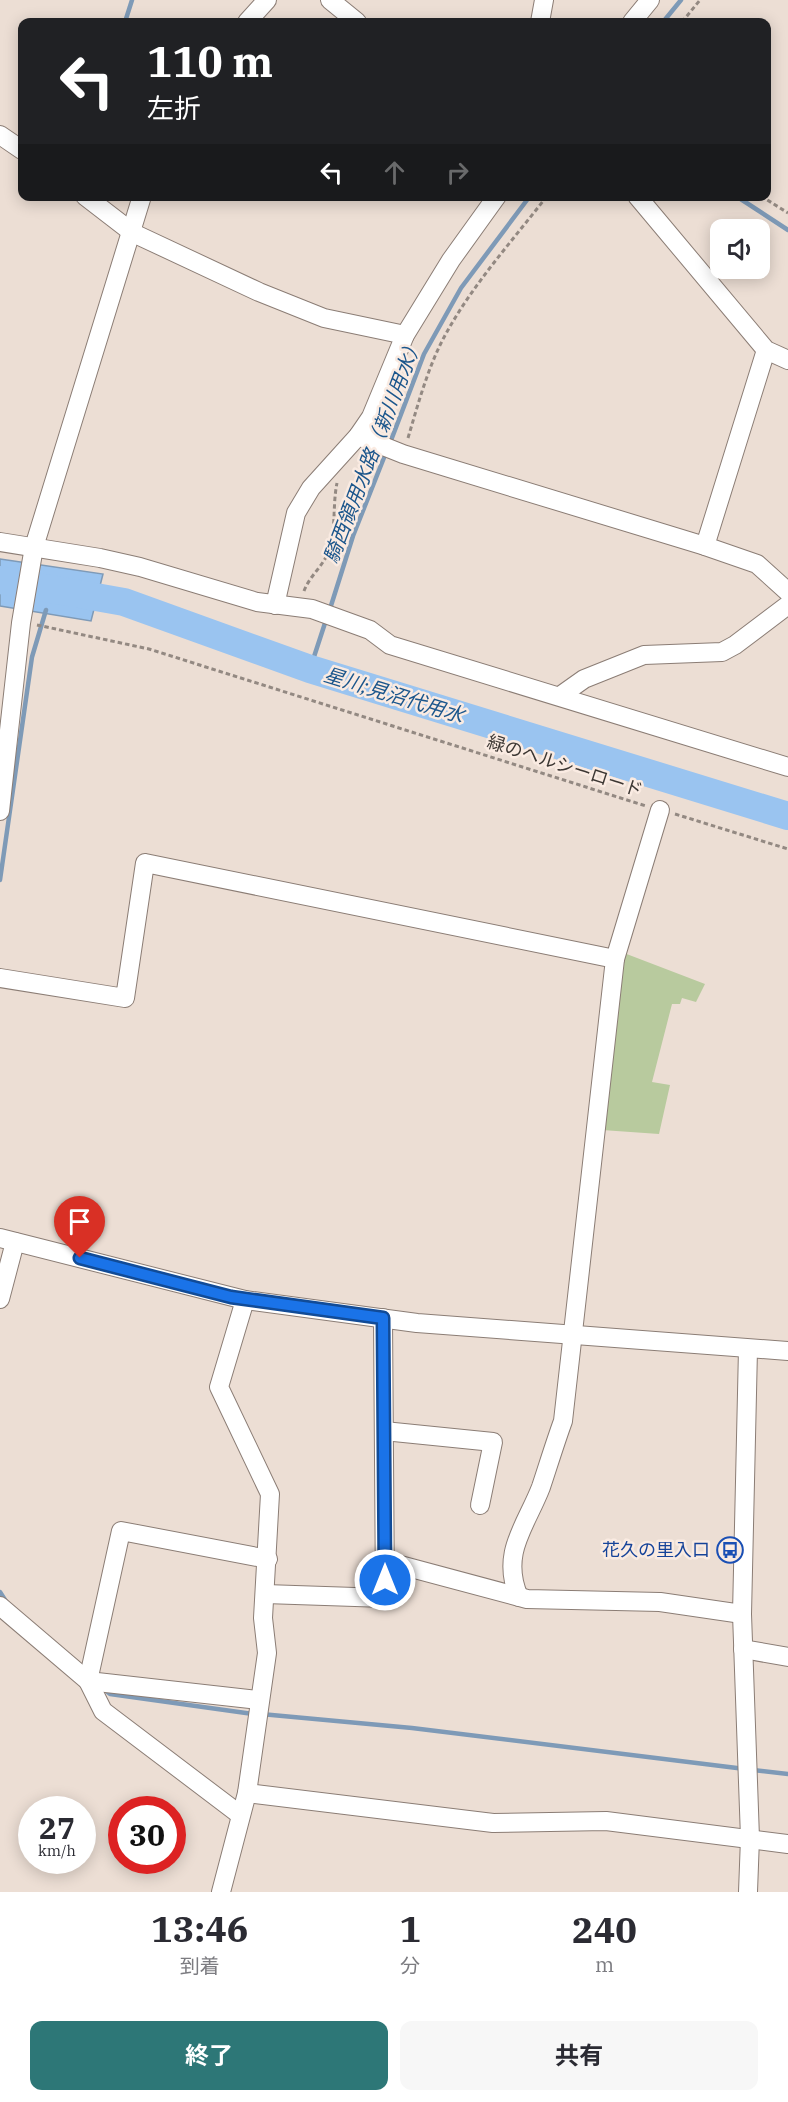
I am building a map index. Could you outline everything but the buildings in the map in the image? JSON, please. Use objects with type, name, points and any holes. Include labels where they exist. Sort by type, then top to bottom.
[{"type":"street","points":[[251,18],[267,0]]},
{"type":"street","points":[[330,0],[352,18]]},
{"type":"street","points":[[541,18],[544,0]]},
{"type":"street","points":[[635,18],[650,0]]},
{"type":"street","points":[[0,135],[18,147]]},
{"type":"street","points":[[92,201],[133,233],[259,292],[324,318],[405,335]]},
{"type":"street","points":[[0,811],[22,619],[33,553],[133,233],[141,201]]},
{"type":"street","points":[[275,605],[296,513],[311,488],[366,440],[371,417],[405,335],[451,260],[493,201]]},
{"type":"street","points":[[641,201],[766,350],[788,360]]},
{"type":"street","points":[[705,546],[766,350]]},
{"type":"street","points":[[366,440],[757,564],[788,592]]},
{"type":"street","points":[[0,542],[33,553],[140,567],[275,605],[307,603],[370,630],[390,645],[788,767]]},
{"type":"street","points":[[560,696],[584,679],[644,655],[722,652],[735,645],[788,605]]},
{"type":"street","points":[[519,1597],[513,1583],[512,1556],[521,1526],[540,1490],[563,1421],[615,959],[660,810]]},
{"type":"street","points":[[0,978],[125,998],[145,863],[615,959]]},
{"type":"street","points":[[0,1299],[8,1240],[245,1300],[383,1318],[788,1351]]},
{"type":"street","points":[[221,1892],[239,1814],[247,1793],[258,1700],[267,1653],[263,1618],[270,1494],[219,1387],[245,1300]]},
{"type":"street","points":[[266,1594],[385,1598],[383,1318]]},
{"type":"street","points":[[748,1349],[742,1614],[750,1838],[748,1892]]},
{"type":"street","points":[[384,1431],[493,1442],[480,1505]]},
{"type":"street","points":[[88,1681],[121,1531],[268,1559]]},
{"type":"street","points":[[385,1561],[519,1597],[660,1602],[742,1614]]},
{"type":"street","points":[[0,1606],[88,1681],[103,1710],[239,1814]]},
{"type":"street","points":[[743,1649],[788,1657]]},
{"type":"street","points":[[88,1681],[258,1700]]},
{"type":"street","points":[[247,1793],[493,1823],[606,1821],[788,1844]]},
{"type":"path","points":[[685,18],[700,0]]},
{"type":"path","points":[[401,450],[432,363],[448,330],[477,284],[543,201]]},
{"type":"path","points":[[769,201],[788,213]]},
{"type":"path","points":[[307,603],[308,581],[323,562],[332,539],[339,477]]},
{"type":"path","name":"緑のヘルシーロード","points":[[22,619],[149,649],[788,849]]},
{"type":"green space","points":[[624,953],[705,984],[696,1002],[682,998],[680,1004],[672,1004],[652,1082],[670,1085],[659,1134],[602,1130]]},
{"type":"water","points":[[0,559],[103,574],[91,621],[0,606]]},
{"type":"waterway","points":[[126,18],[132,0]]},
{"type":"waterway","name":"騎西領用水路（新川用水）","points":[[666,18],[681,0]]},
{"type":"waterway","name":"騎西領用水路（新川用水）","points":[[390,443],[424,354],[461,288],[526,201]]},
{"type":"waterway","points":[[744,201],[788,230]]},
{"type":"waterway","name":"騎西領用水路（新川用水）","points":[[329,612],[353,536],[387,450]]},
{"type":"waterway","name":"星川;見沼代用水","points":[[0,580],[124,602],[310,669],[788,816]]},
{"type":"waterway","points":[[0,880],[32,657],[46,610]]},
{"type":"waterway","name":"騎西領用水路（新川用水）","points":[[310,669],[326,620]]},
{"type":"waterway","points":[[0,1592],[7,1603]]},
{"type":"waterway","points":[[105,1690],[110,1694],[253,1714]]},
{"type":"waterway","points":[[261,1714],[412,1728],[745,1769]]},
{"type":"waterway","points":[[753,1770],[788,1774]]},
{"type":"place","name":"花久の里入口","points":[[730,1550]]},
{"type":"route","points":[[80,1258],[245,1300],[383,1318],[385,1580]]}]
